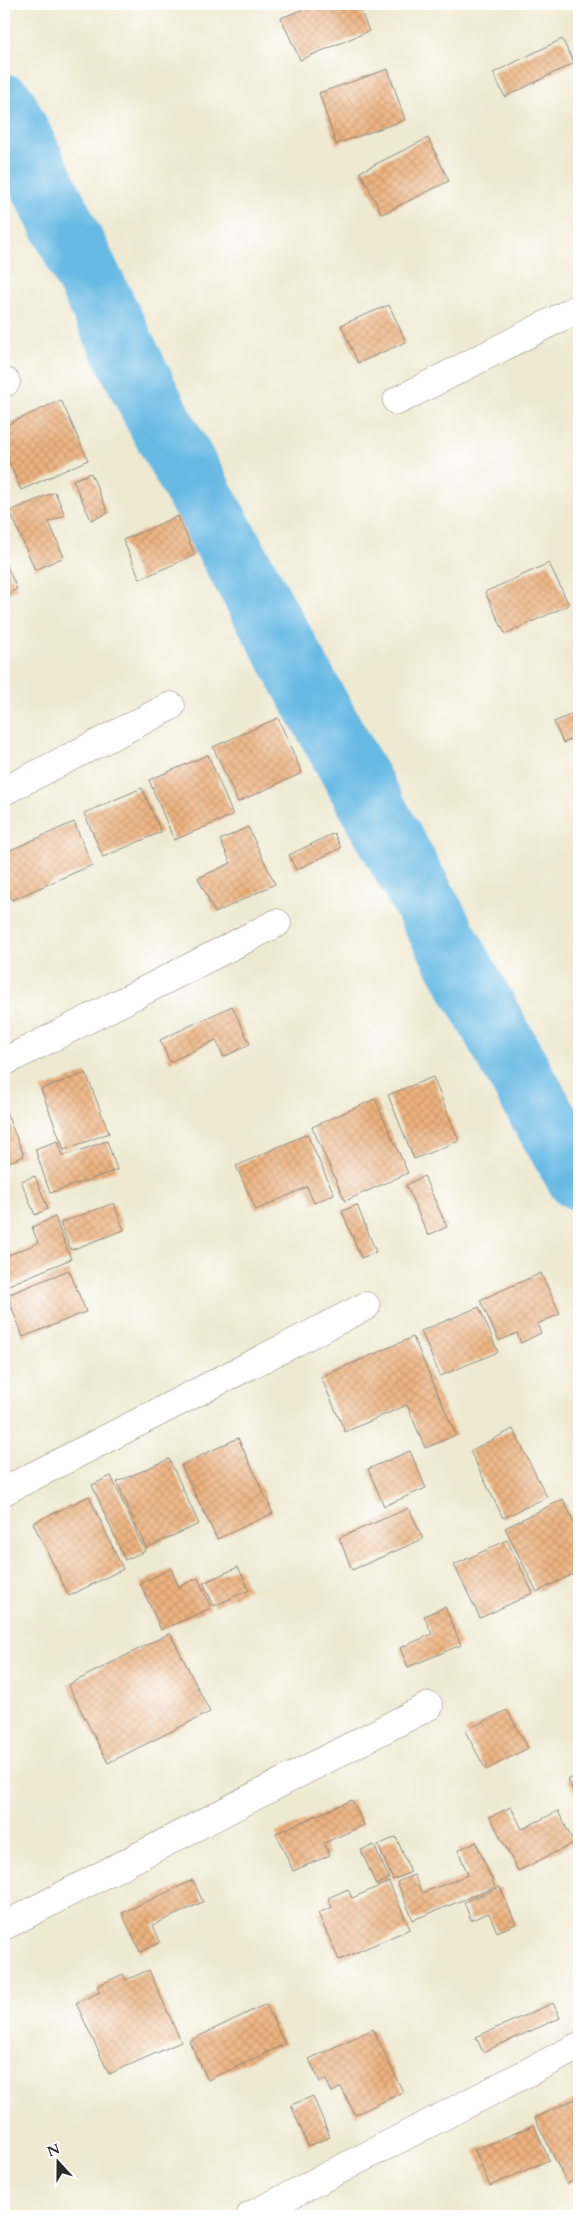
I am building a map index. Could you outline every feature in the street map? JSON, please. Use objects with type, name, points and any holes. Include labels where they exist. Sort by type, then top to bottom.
[{"type":"street","points":[[398,401],[579,308]]},
{"type":"street","points":[[4,791],[171,706]]},
{"type":"street","points":[[4,1062],[277,923]]},
{"type":"street","points":[[4,1491],[366,1306]]},
{"type":"street","points":[[4,1926],[429,1706]]},
{"type":"street","points":[[250,2216],[579,2046]]},
{"type":"building","points":[[316,4],[358,4],[369,31],[300,60],[281,18]]},
{"type":"building","points":[[562,39],[574,63],[505,97],[493,73]]},
{"type":"building","points":[[388,69],[405,120],[336,144],[319,93]]},
{"type":"building","points":[[428,138],[449,181],[382,214],[360,172]]},
{"type":"building","points":[[389,305],[406,342],[358,363],[341,325]]},
{"type":"building","points":[[61,400],[88,460],[21,490],[4,451],[4,426]]},
{"type":"building","points":[[91,473],[108,513],[91,520],[73,480]]},
{"type":"building","points":[[55,492],[65,515],[49,522],[64,557],[35,570],[10,511]]},
{"type":"building","points":[[178,516],[195,555],[140,579],[123,540]]},
{"type":"building","points":[[4,559],[17,589],[4,595]]},
{"type":"building","points":[[549,563],[569,605],[505,634],[485,592]]},
{"type":"building","points":[[579,711],[579,736],[563,743],[554,722]]},
{"type":"building","points":[[278,718],[302,773],[238,802],[213,747]]},
{"type":"building","points":[[208,755],[233,815],[174,840],[149,780]]},
{"type":"building","points":[[142,788],[161,832],[103,857],[84,813]]},
{"type":"building","points":[[74,822],[92,865],[12,900],[4,882],[4,853]]},
{"type":"building","points":[[248,827],[275,884],[215,913],[198,878],[231,863],[220,840]]},
{"type":"building","points":[[334,833],[341,848],[296,870],[289,855]]},
{"type":"building","points":[[232,1006],[250,1044],[224,1057],[216,1040],[170,1062],[160,1040]]},
{"type":"building","points":[[86,1073],[109,1133],[64,1150],[41,1089]]},
{"type":"building","points":[[433,1077],[459,1141],[414,1159],[388,1095]]},
{"type":"building","points":[[375,1099],[408,1173],[345,1201],[312,1127]]},
{"type":"building","points":[[4,1107],[24,1156],[4,1164]]},
{"type":"building","points":[[307,1134],[334,1194],[314,1203],[307,1187],[256,1210],[236,1166]]},
{"type":"building","points":[[58,1141],[63,1156],[107,1141],[117,1170],[50,1193],[35,1149]]},
{"type":"building","points":[[35,1176],[48,1209],[35,1215],[21,1181]]},
{"type":"building","points":[[424,1176],[447,1227],[428,1235],[406,1185]]},
{"type":"building","points":[[114,1203],[124,1230],[71,1250],[60,1223]]},
{"type":"building","points":[[357,1205],[376,1252],[361,1258],[342,1211]]},
{"type":"building","points":[[55,1217],[71,1259],[4,1287],[4,1257],[38,1243],[32,1227]]},
{"type":"building","points":[[69,1270],[86,1312],[23,1337],[7,1295]]},
{"type":"building","points":[[541,1273],[560,1314],[537,1324],[541,1333],[521,1343],[517,1333],[499,1341],[480,1300]]},
{"type":"building","points":[[479,1307],[498,1352],[440,1376],[421,1331]]},
{"type":"building","points":[[413,1337],[456,1435],[425,1448],[407,1405],[345,1432],[321,1377]]},
{"type":"building","points":[[513,1429],[547,1497],[503,1518],[470,1451]]},
{"type":"building","points":[[238,1438],[273,1513],[217,1539],[181,1465]]},
{"type":"building","points":[[410,1451],[426,1488],[384,1506],[368,1469]]},
{"type":"building","points":[[169,1459],[199,1524],[146,1548],[117,1482]]},
{"type":"building","points":[[111,1476],[145,1551],[125,1560],[92,1485]]},
{"type":"building","points":[[89,1496],[123,1569],[69,1596],[33,1523]]},
{"type":"building","points":[[563,1499],[579,1532],[579,1571],[537,1592],[505,1528]]},
{"type":"building","points":[[409,1508],[423,1539],[352,1570],[339,1538]]},
{"type":"building","points":[[507,1540],[533,1593],[480,1618],[454,1565]]},
{"type":"building","points":[[238,1567],[249,1590],[214,1606],[203,1583]]},
{"type":"building","points":[[171,1569],[179,1587],[198,1578],[211,1608],[161,1630],[140,1583]]},
{"type":"building","points":[[445,1607],[461,1645],[408,1667],[400,1648],[432,1634],[424,1616]]},
{"type":"building","points":[[170,1633],[210,1712],[108,1763],[68,1685]]},
{"type":"building","points":[[507,1710],[528,1748],[486,1770],[465,1731]]},
{"type":"building","points":[[579,1774],[579,1803],[568,1780]]},
{"type":"building","points":[[352,1800],[364,1825],[324,1843],[330,1855],[293,1871],[276,1833]]},
{"type":"building","points":[[511,1807],[522,1829],[558,1811],[574,1843],[518,1871],[490,1817]]},
{"type":"building","points":[[396,1837],[411,1872],[393,1880],[378,1845]]},
{"type":"building","points":[[476,1842],[495,1887],[413,1920],[397,1882],[414,1875],[422,1893],[468,1875],[458,1850]]},
{"type":"building","points":[[374,1845],[389,1879],[376,1885],[361,1850]]},
{"type":"building","points":[[193,1880],[203,1902],[153,1925],[160,1942],[140,1952],[122,1913]]},
{"type":"building","points":[[389,1882],[410,1929],[339,1960],[318,1913],[332,1907],[328,1898],[348,1889],[352,1898]]},
{"type":"building","points":[[500,1887],[516,1924],[497,1932],[489,1913],[471,1920],[464,1902]]},
{"type":"building","points":[[149,1970],[181,2042],[109,2074],[76,2003],[100,1992],[97,1986],[123,1974],[126,1980]]},
{"type":"building","points":[[553,2003],[560,2018],[483,2052],[476,2037]]},
{"type":"building","points":[[266,2004],[285,2044],[208,2080],[189,2041]]},
{"type":"building","points":[[373,2029],[403,2092],[355,2115],[341,2087],[332,2092],[326,2080],[320,2082],[309,2059]]},
{"type":"building","points":[[313,2096],[330,2137],[308,2146],[291,2105]]},
{"type":"building","points":[[579,2097],[579,2178],[567,2184],[535,2118]]},
{"type":"building","points":[[534,2125],[549,2160],[490,2186],[475,2150]]},
{"type":"waterway","points":[[4,106],[159,420],[579,1178]]}]
